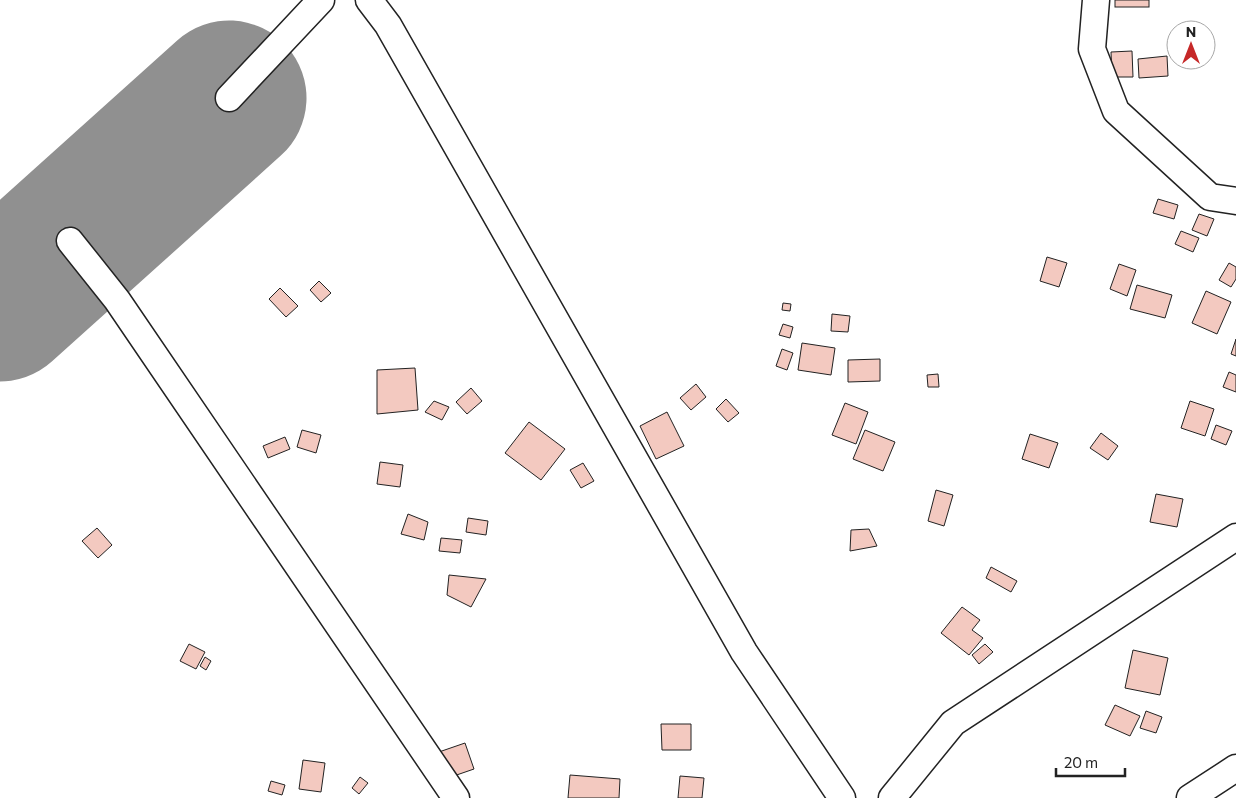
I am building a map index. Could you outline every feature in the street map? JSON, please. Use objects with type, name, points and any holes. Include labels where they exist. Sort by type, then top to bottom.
[{"type":"street","points":[[230,98],[321,0]]},
{"type":"street","points":[[369,0],[388,25],[744,652],[842,798]]},
{"type":"street","points":[[1096,0],[1092,49],[1116,111],[1210,197],[1236,201]]},
{"type":"street","points":[[70,241],[123,308],[456,798]]},
{"type":"street","points":[[892,798],[953,723],[1236,538]]},
{"type":"street","points":[[1190,798],[1236,768]]},
{"type":"building","points":[[1115,0],[1149,0],[1149,7],[1115,7]]},
{"type":"building","points":[[1132,51],[1133,77],[1112,77],[1111,52]]},
{"type":"building","points":[[1166,56],[1168,76],[1139,78],[1138,59]]},
{"type":"building","points":[[1158,199],[1178,205],[1174,219],[1153,213]]},
{"type":"building","points":[[1199,214],[1214,219],[1207,236],[1192,230]]},
{"type":"building","points":[[1181,231],[1199,238],[1193,252],[1175,244]]},
{"type":"building","points":[[1047,257],[1067,263],[1059,287],[1040,281]]},
{"type":"building","points":[[1229,263],[1236,267],[1236,279],[1231,287],[1219,280]]},
{"type":"building","points":[[1119,264],[1136,270],[1127,296],[1110,289]]},
{"type":"building","points":[[319,281],[331,293],[321,302],[310,290]]},
{"type":"building","points":[[1137,285],[1172,295],[1165,318],[1130,309]]},
{"type":"building","points":[[280,288],[298,306],[286,317],[269,299]]},
{"type":"building","points":[[1206,291],[1231,302],[1217,334],[1192,323]]},
{"type":"building","points":[[783,303],[791,304],[790,311],[782,310]]},
{"type":"building","points":[[832,314],[850,316],[848,332],[831,331]]},
{"type":"building","points":[[783,324],[793,327],[790,338],[779,335]]},
{"type":"building","points":[[1236,339],[1236,356],[1231,354]]},
{"type":"building","points":[[802,343],[835,348],[831,375],[798,370]]},
{"type":"building","points":[[782,349],[793,353],[787,370],[776,366]]},
{"type":"building","points":[[880,359],[880,381],[848,382],[848,360]]},
{"type":"building","points":[[415,368],[418,410],[377,414],[377,370]]},
{"type":"building","points":[[1229,372],[1236,375],[1236,392],[1223,387]]},
{"type":"building","points":[[938,374],[939,387],[928,387],[927,375]]},
{"type":"building","points":[[696,384],[706,397],[691,410],[680,398]]},
{"type":"building","points":[[471,388],[482,401],[467,414],[456,402]]},
{"type":"building","points":[[726,399],[739,413],[728,422],[716,409]]},
{"type":"building","points":[[434,401],[449,407],[442,420],[425,412]]},
{"type":"building","points":[[1190,401],[1214,409],[1205,436],[1181,428]]},
{"type":"building","points":[[845,403],[868,412],[856,444],[832,435]]},
{"type":"building","points":[[667,412],[684,446],[656,459],[640,426]]},
{"type":"building","points":[[529,422],[565,449],[541,480],[505,453]]},
{"type":"building","points":[[1216,425],[1232,431],[1226,445],[1211,439]]},
{"type":"building","points":[[302,430],[321,435],[316,453],[297,447]]},
{"type":"building","points":[[865,430],[895,442],[883,471],[853,459]]},
{"type":"building","points":[[1101,433],[1118,446],[1108,460],[1090,448]]},
{"type":"building","points":[[1030,434],[1058,443],[1049,468],[1022,459]]},
{"type":"building","points":[[285,437],[290,449],[268,458],[263,446]]},
{"type":"building","points":[[380,462],[403,465],[400,487],[377,484]]},
{"type":"building","points":[[583,463],[594,481],[581,488],[570,470]]},
{"type":"building","points":[[936,490],[953,495],[944,526],[928,521]]},
{"type":"building","points":[[1156,494],[1183,499],[1177,527],[1150,522]]},
{"type":"building","points":[[408,514],[428,522],[424,540],[401,534]]},
{"type":"building","points":[[468,518],[488,521],[486,535],[466,532]]},
{"type":"building","points":[[97,528],[112,545],[98,558],[82,541]]},
{"type":"building","points":[[869,529],[877,546],[850,551],[851,530]]},
{"type":"building","points":[[441,538],[462,540],[460,553],[439,551]]},
{"type":"building","points":[[991,567],[1017,581],[1011,592],[986,578]]},
{"type":"building","points":[[449,575],[486,579],[471,607],[447,595]]},
{"type":"building","points":[[962,607],[980,620],[972,630],[983,638],[969,655],[941,633]]},
{"type":"building","points":[[189,644],[205,652],[196,669],[180,661]]},
{"type":"building","points":[[985,644],[993,652],[979,664],[972,655]]},
{"type":"building","points":[[1133,650],[1168,658],[1160,695],[1125,688]]},
{"type":"building","points":[[205,657],[211,661],[206,670],[200,666]]},
{"type":"building","points":[[1115,705],[1140,716],[1130,736],[1105,725]]},
{"type":"building","points":[[1146,711],[1162,717],[1156,733],[1140,728]]},
{"type":"building","points":[[661,724],[691,724],[691,750],[662,750]]},
{"type":"building","points":[[465,743],[474,769],[445,779],[436,753]]},
{"type":"building","points":[[303,760],[325,763],[321,792],[299,789]]},
{"type":"building","points":[[570,775],[620,779],[619,798],[568,798]]},
{"type":"building","points":[[680,776],[704,778],[702,798],[678,798]]},
{"type":"building","points":[[360,777],[368,783],[359,794],[352,788]]},
{"type":"building","points":[[271,781],[285,785],[282,795],[268,791]]},
{"type":"runway","points":[[0,304],[229,98]]}]
